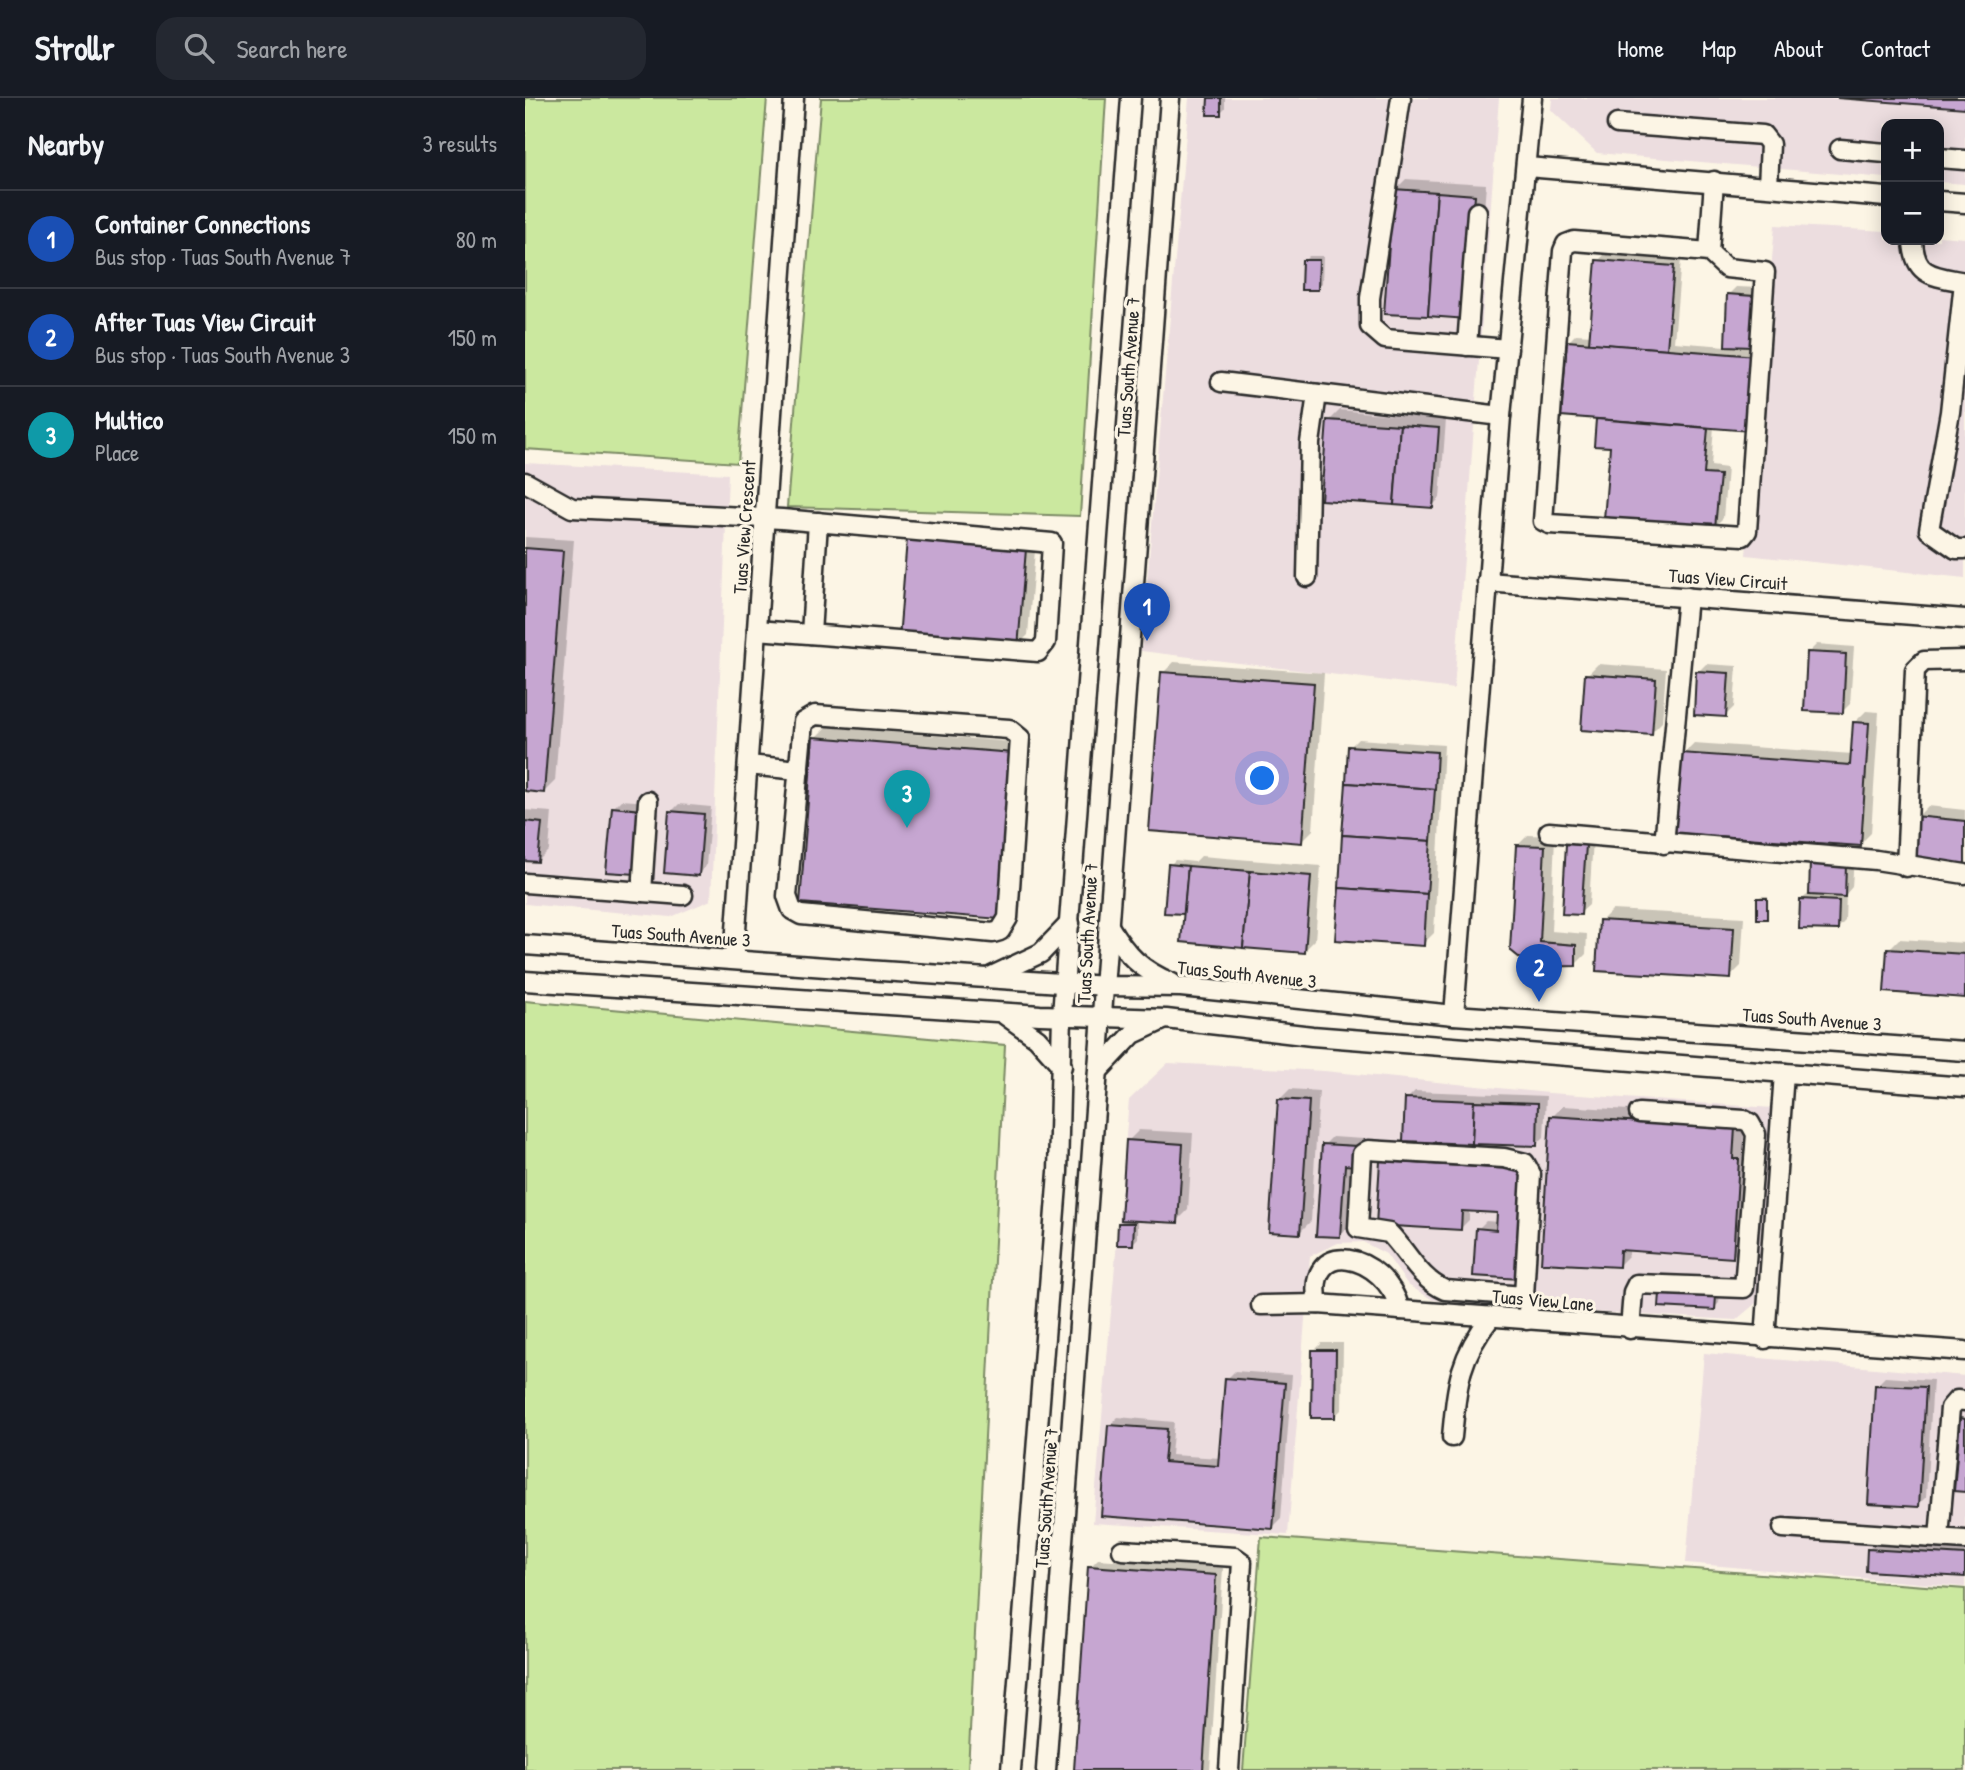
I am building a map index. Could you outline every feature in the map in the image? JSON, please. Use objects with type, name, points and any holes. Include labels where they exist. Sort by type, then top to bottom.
[{"type":"street","name":"Tuas View Crescent","points":[[734,959],[794,98]]},
{"type":"street","name":"Tuas South Avenue 7","points":[[1011,1770],[1058,1172],[1062,1015],[1131,98]]},
{"type":"street","name":"Tuas South Avenue 7","points":[[1046,1770],[1170,98]]},
{"type":"street","points":[[1401,98],[1370,298],[1370,326],[1385,339],[1508,349]]},
{"type":"street","points":[[1454,1015],[1501,416],[1532,98]]},
{"type":"street","points":[[1617,124],[1763,135],[1770,144],[1768,186]]},
{"type":"street","points":[[1840,149],[1881,153]]},
{"type":"street","points":[[1944,158],[1965,160]]},
{"type":"street","points":[[1527,167],[1881,197]]},
{"type":"street","points":[[1709,252],[1714,181]]},
{"type":"street","points":[[1944,201],[1965,203]]},
{"type":"street","points":[[1467,346],[1477,212]]},
{"type":"street","points":[[1574,241],[1709,252],[1726,268],[1762,271],[1766,278],[1747,531],[1738,538],[1549,524],[1543,521],[1564,247],[1574,241]]},
{"type":"street","points":[[1913,245],[1914,258],[1926,274],[1965,282],[1950,412],[1929,530],[1956,549],[1965,549]]},
{"type":"street","points":[[1221,382],[1501,416]]},
{"type":"street","points":[[1307,577],[1310,443],[1317,394]]},
{"type":"street","points":[[525,482],[572,508],[766,518],[1042,540],[1049,541],[1053,547],[1046,642],[1038,652],[757,631]]},
{"type":"street","points":[[811,634],[818,522]]},
{"type":"street","name":"Tuas View Circuit","points":[[1487,582],[1965,619]]},
{"type":"street","points":[[1664,844],[1687,597]]},
{"type":"street","points":[[1906,867],[1915,670],[1924,661],[1965,660]]},
{"type":"street","points":[[815,715],[1014,731],[1020,738],[1006,926],[993,933],[801,915],[792,910],[787,896],[799,770],[803,722],[815,715]]},
{"type":"street","points":[[748,765],[799,770]]},
{"type":"street","points":[[642,892],[648,801]]},
{"type":"street","points":[[1549,832],[1664,844],[1876,860],[1906,867],[1965,874]]},
{"type":"street","points":[[525,884],[683,895]]},
{"type":"street","points":[[989,978],[1039,954],[1070,923]]},
{"type":"street","points":[[1109,926],[1134,962],[1146,972],[1181,987]]},
{"type":"street","name":"Tuas South Avenue 3","points":[[525,945],[1106,986],[1181,987],[1454,1015],[1965,1051]]},
{"type":"street","points":[[525,981],[1062,1015],[1166,1019],[1326,1037],[1965,1087]]},
{"type":"street","points":[[998,1010],[1024,1027],[1062,1066]]},
{"type":"street","points":[[1100,1069],[1133,1034],[1166,1019]]},
{"type":"street","points":[[1765,1339],[1784,1073]]},
{"type":"street","points":[[1630,1329],[1633,1292],[1637,1284],[1744,1288],[1756,1134],[1750,1123],[1744,1121],[1639,1113]]},
{"type":"street","points":[[1524,1296],[1445,1290],[1435,1286],[1415,1267],[1389,1233],[1358,1228],[1362,1154],[1368,1150],[1504,1158],[1525,1163],[1531,1174],[1524,1296],[1528,1302],[1527,1320]]},
{"type":"street","points":[[1318,1304],[1316,1294],[1322,1271],[1328,1263],[1344,1259],[1358,1261],[1378,1272],[1390,1284],[1400,1310]]},
{"type":"street","name":"Tuas View Lane","points":[[1261,1305],[1318,1304],[1765,1339],[1965,1351]]},
{"type":"street","points":[[1452,1437],[1457,1382],[1462,1364],[1472,1341],[1491,1317]]},
{"type":"street","points":[[1939,1538],[1950,1408],[1957,1400],[1965,1401]]},
{"type":"street","points":[[1783,1528],[1965,1540]]},
{"type":"street","points":[[1122,1550],[1235,1557],[1242,1562],[1229,1770]]},
{"type":"shaded area","points":[[1189,98],[1499,98],[1454,689],[1141,651]]},
{"type":"shaded area","points":[[1552,98],[1965,98],[1965,184],[1944,182],[1944,119],[1881,119],[1881,178],[1597,153],[1551,110]]},
{"type":"shaded area","points":[[1775,225],[1881,231],[1881,245],[1944,245],[1944,236],[1965,238],[1965,578],[1746,555]]},
{"type":"shaded area","points":[[525,463],[728,474],[711,900],[671,917],[525,904]]},
{"type":"shaded area","points":[[1168,1063],[1324,1071],[1549,1093],[1773,1108],[1756,1303],[1736,1320],[1535,1309],[1433,1300],[1408,1285],[1386,1254],[1363,1242],[1338,1243],[1310,1256],[1288,1535],[1093,1523],[1129,1100]]},
{"type":"shaded area","points":[[1704,1353],[1965,1376],[1965,1587],[1686,1563]]},
{"type":"green space","points":[[525,98],[767,98],[738,463],[525,449]]},
{"type":"green space","points":[[821,98],[1106,98],[1080,516],[787,507]]},
{"type":"green space","points":[[525,1001],[1005,1045],[968,1770],[525,1770]]},
{"type":"green space","points":[[1261,1537],[1965,1589],[1965,1770],[1243,1770]]},
{"type":"building","points":[[1208,98],[1221,98],[1221,115],[1207,115]]},
{"type":"building","points":[[1837,98],[1965,98],[1965,108]]},
{"type":"building","points":[[1393,189],[1437,192],[1428,316],[1384,314]]},
{"type":"building","points":[[1437,192],[1475,195],[1467,319],[1428,316]]},
{"type":"building","points":[[1302,260],[1319,260],[1318,290],[1301,290]]},
{"type":"building","points":[[1596,260],[1674,266],[1667,349],[1589,343]]},
{"type":"building","points":[[1727,294],[1754,296],[1752,347],[1725,346]]},
{"type":"building","points":[[1567,341],[1756,356],[1750,431],[1561,416]]},
{"type":"building","points":[[1596,419],[1708,428],[1704,474],[1720,475],[1715,528],[1604,519],[1610,447],[1594,446]]},
{"type":"building","points":[[1327,420],[1400,425],[1394,505],[1321,500]]},
{"type":"building","points":[[1400,425],[1439,428],[1433,508],[1394,505]]},
{"type":"building","points":[[907,539],[1026,549],[1018,648],[899,639]]},
{"type":"building","points":[[525,548],[563,551],[544,793],[525,791]]},
{"type":"building","points":[[1807,652],[1846,654],[1843,713],[1804,711]]},
{"type":"building","points":[[1696,671],[1729,673],[1726,717],[1694,715]]},
{"type":"building","points":[[1161,672],[1314,683],[1302,843],[1149,831]]},
{"type":"building","points":[[1585,674],[1656,679],[1652,735],[1581,730]]},
{"type":"building","points":[[1853,722],[1869,723],[1861,846],[1675,833],[1681,753],[1850,765]]},
{"type":"building","points":[[813,737],[1013,753],[1000,919],[800,903]]},
{"type":"building","points":[[1348,746],[1437,752],[1435,789],[1346,783]]},
{"type":"building","points":[[1346,783],[1435,789],[1431,841],[1342,835]]},
{"type":"building","points":[[612,807],[641,810],[636,874],[606,872]]},
{"type":"building","points":[[669,811],[704,814],[699,876],[664,873]]},
{"type":"building","points":[[1915,816],[1965,821],[1965,864],[1911,859]]},
{"type":"building","points":[[525,821],[542,823],[538,862],[525,861]]},
{"type":"building","points":[[1342,835],[1431,841],[1427,894],[1339,888]]},
{"type":"building","points":[[1566,844],[1586,845],[1581,915],[1562,914]]},
{"type":"building","points":[[1516,845],[1545,846],[1540,942],[1576,945],[1576,966],[1531,967],[1510,950]]},
{"type":"building","points":[[1810,862],[1846,864],[1845,897],[1809,895]]},
{"type":"building","points":[[1168,864],[1188,866],[1184,914],[1164,913]]},
{"type":"building","points":[[1188,866],[1250,871],[1243,948],[1181,942]]},
{"type":"building","points":[[1250,871],[1311,876],[1305,953],[1243,948]]},
{"type":"building","points":[[1339,888],[1427,894],[1424,946],[1335,940]]},
{"type":"building","points":[[1757,898],[1767,898],[1767,919],[1757,919]]},
{"type":"building","points":[[1800,899],[1839,901],[1838,930],[1799,929]]},
{"type":"building","points":[[1599,920],[1734,928],[1731,979],[1596,971]]},
{"type":"building","points":[[1887,949],[1965,954],[1965,998],[1884,992]]},
{"type":"building","points":[[1405,1098],[1474,1101],[1472,1144],[1403,1141]]},
{"type":"building","points":[[1278,1099],[1309,1101],[1300,1234],[1269,1232]]},
{"type":"building","points":[[1474,1101],[1538,1103],[1537,1146],[1472,1144]]},
{"type":"building","points":[[1550,1116],[1735,1128],[1733,1159],[1739,1159],[1733,1258],[1620,1250],[1619,1267],[1541,1263]]},
{"type":"building","points":[[1126,1140],[1183,1144],[1178,1223],[1121,1220]]},
{"type":"building","points":[[1322,1144],[1357,1146],[1355,1166],[1345,1165],[1340,1237],[1316,1236]]},
{"type":"building","points":[[1380,1161],[1526,1170],[1520,1279],[1473,1276],[1476,1228],[1496,1230],[1497,1213],[1462,1211],[1461,1230],[1376,1225]]},
{"type":"building","points":[[1118,1223],[1134,1223],[1133,1245],[1117,1245]]},
{"type":"building","points":[[1660,1293],[1716,1296],[1715,1310],[1659,1307]]},
{"type":"building","points":[[1312,1350],[1336,1350],[1335,1418],[1311,1418]]},
{"type":"building","points":[[1225,1378],[1285,1383],[1273,1529],[1101,1516],[1108,1425],[1167,1429],[1164,1462],[1218,1466]]},
{"type":"building","points":[[1875,1385],[1926,1387],[1919,1507],[1868,1504]]},
{"type":"building","points":[[1960,1418],[1965,1419],[1965,1492],[1954,1491]]},
{"type":"building","points":[[1867,1549],[1965,1555],[1965,1577],[1866,1571]]},
{"type":"building","points":[[1088,1566],[1216,1575],[1203,1770],[1074,1770]]},
{"type":"place","name":"Container Connections","points":[[1147,641]]},
{"type":"place","name":"Multico","points":[[907,828]]},
{"type":"place","name":"After Tuas View Circuit","points":[[1539,1002]]}]
